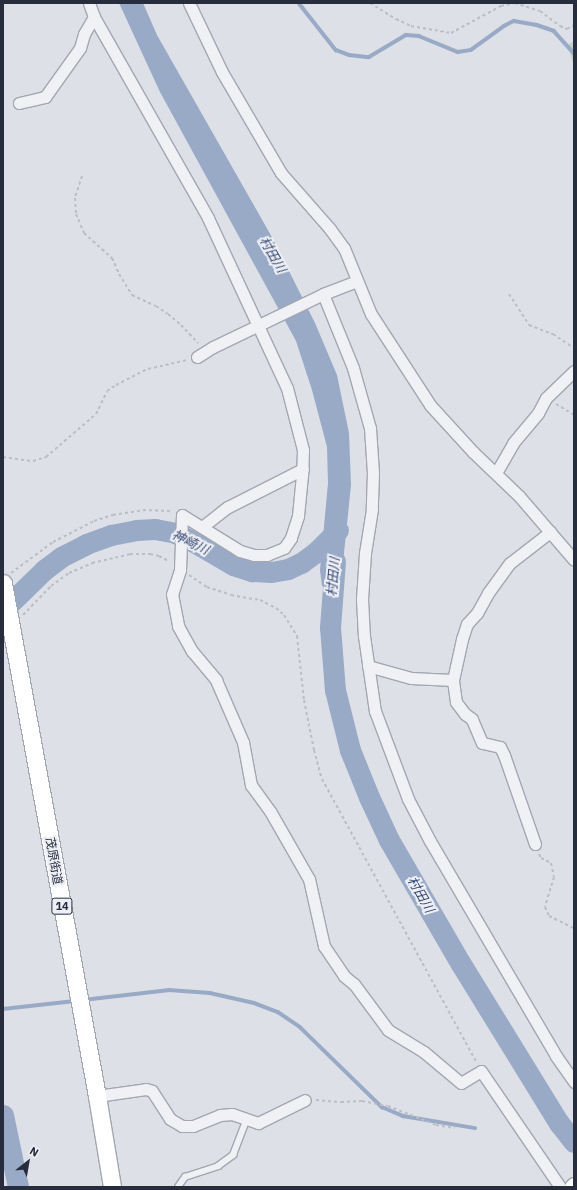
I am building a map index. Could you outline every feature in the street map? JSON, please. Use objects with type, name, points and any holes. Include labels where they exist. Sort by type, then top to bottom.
[{"type":"main road","name":"茂原街道","points":[[6,583],[11,626],[97,1096],[112,1187]]},
{"type":"street","points":[[89,3],[94,17],[208,218],[287,388],[303,450],[301,496],[295,527],[289,543],[284,548],[266,554],[254,555],[240,551],[182,515],[180,570],[172,594],[178,626],[192,651],[216,680],[243,742],[251,785],[270,812],[309,879],[324,946],[344,976],[354,984],[388,1030],[424,1052],[461,1083],[481,1071],[560,1187]]},
{"type":"street","points":[[188,3],[222,72],[281,172],[330,229],[344,248],[371,314],[430,405],[473,452],[519,496],[574,560]]},
{"type":"street","points":[[19,103],[45,97],[80,48],[84,34],[94,17]]},
{"type":"street","points":[[197,357],[323,294],[357,281]]},
{"type":"street","points":[[323,294],[353,368],[370,428],[373,473],[372,509],[365,553],[362,599],[368,666],[375,711],[408,799],[430,841],[540,1029],[574,1082]]},
{"type":"street","points":[[496,473],[512,443],[538,413],[546,398],[574,371]]},
{"type":"street","points":[[202,527],[228,506],[303,469]]},
{"type":"street","points":[[535,844],[500,747],[482,743],[472,719],[465,714],[456,702],[453,680],[462,639],[467,624],[477,613],[488,593],[510,563],[550,532]]},
{"type":"street","points":[[368,666],[411,678],[453,680]]},
{"type":"street","points":[[97,1096],[146,1089],[152,1091],[170,1119],[182,1126],[193,1126],[220,1115],[232,1114],[258,1122],[305,1100]]},
{"type":"lane","points":[[178,1187],[185,1177],[218,1166],[233,1156],[247,1119]]},
{"type":"path","points":[[370,3],[396,20],[411,26],[451,33],[501,6],[515,3],[540,11],[567,29],[574,26]]},
{"type":"path","points":[[82,176],[74,198],[76,214],[84,233],[112,258],[118,274],[132,295],[156,306],[168,314],[199,344],[210,350]]},
{"type":"path","points":[[509,294],[529,325],[553,334],[574,348]]},
{"type":"path","points":[[3,456],[33,461],[46,457],[96,414],[107,391],[116,385],[148,369],[197,357]]},
{"type":"path","points":[[546,398],[574,415]]},
{"type":"path","points":[[6,583],[53,542],[94,521],[113,515],[144,510],[175,512],[182,515]]},
{"type":"path","points":[[11,626],[36,603],[51,586],[69,573],[92,563],[130,554],[150,554],[166,559],[207,587],[231,595],[260,600],[276,608],[284,615],[297,636],[304,700],[314,750],[322,778],[481,1071]]},
{"type":"path","points":[[535,844],[541,858],[552,863],[554,877],[545,907],[549,916],[574,928]]},
{"type":"path","points":[[305,1100],[341,1102],[362,1101],[388,1106],[436,1125],[455,1128]]},
{"type":"green space","points":[[574,41],[574,67],[568,45]]},
{"type":"water","points":[[119,3],[143,3],[157,35],[273,239],[315,323],[337,375],[349,433],[351,485],[340,592],[322,586],[320,570],[328,483],[327,447],[312,390],[296,341],[160,92]]},
{"type":"waterway","points":[[299,3],[336,50],[349,55],[369,57],[406,35],[419,36],[458,52],[471,50],[504,26],[514,21],[537,25],[554,31],[574,53]]},
{"type":"waterway","name":"神崎川","points":[[3,610],[44,570],[61,557],[86,544],[111,535],[136,530],[155,529],[175,533],[192,541],[233,565],[252,571],[271,572],[288,569],[301,563],[316,552],[338,530]]},
{"type":"waterway","name":"村田川","points":[[335,561],[330,627],[335,690],[350,750],[369,797],[389,840],[461,964],[559,1123],[574,1142]]},
{"type":"waterway","points":[[83,1000],[169,990],[210,993],[254,1003],[278,1012],[300,1027],[382,1107],[403,1116],[475,1128]]},
{"type":"waterway","points":[[3,1009],[75,1001]]},
{"type":"waterway","name":"神崎川","points":[[3,1115],[18,1187]]}]
